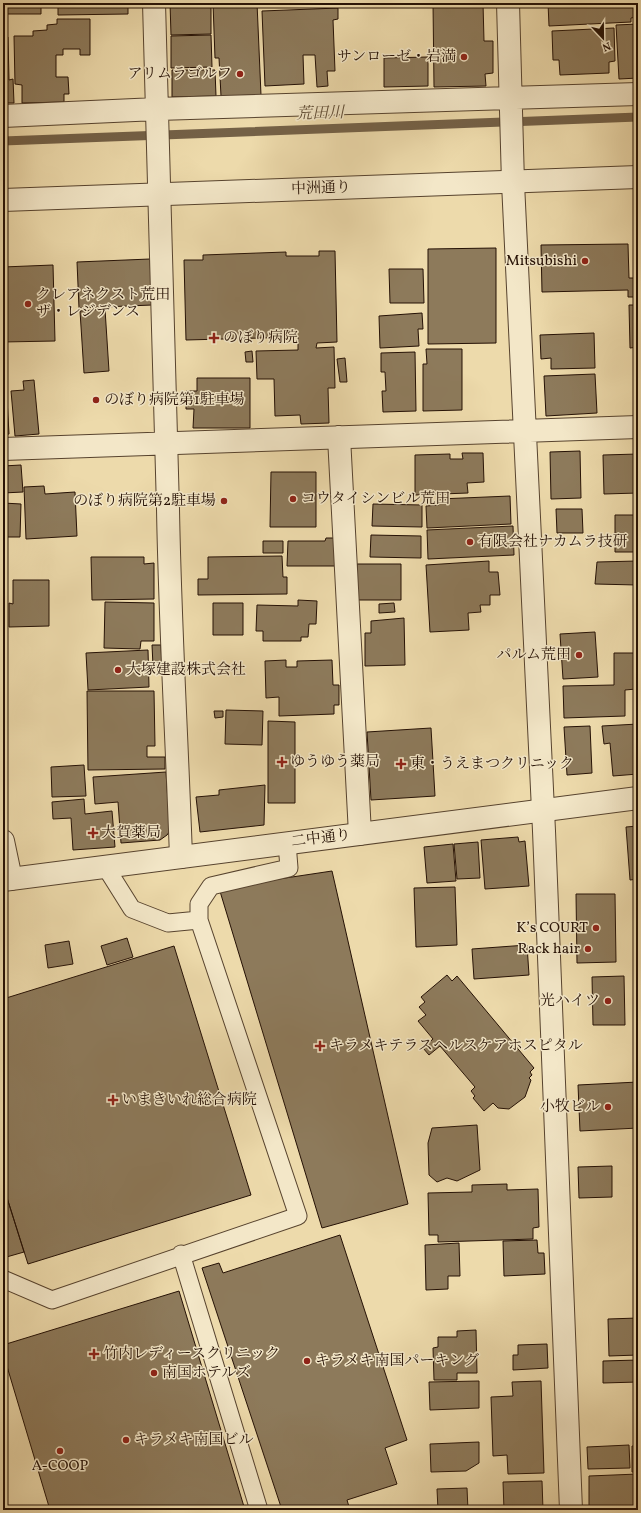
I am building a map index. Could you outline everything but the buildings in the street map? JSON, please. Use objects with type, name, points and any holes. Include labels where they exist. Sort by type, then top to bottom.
[{"type":"street","points":[[154,3],[158,195],[168,444],[168,509],[181,857]]},
{"type":"street","points":[[508,3],[513,183],[543,810],[570,1510]]},
{"type":"street","points":[[3,116],[157,114],[511,98],[638,94]]},
{"type":"street","name":"中洲通り","points":[[3,200],[513,183],[638,177]]},
{"type":"street","points":[[3,449],[638,427]]},
{"type":"street","points":[[339,437],[360,834]]},
{"type":"street","name":"二中通り","points":[[7,880],[105,866],[638,798]]},
{"type":"street","points":[[3,841],[7,880]]},
{"type":"lane","points":[[3,1278],[52,1300],[181,1254],[298,1216],[199,920],[199,904],[211,886],[289,868],[287,843]]},
{"type":"lane","points":[[105,866],[132,909],[168,924],[199,920]]},
{"type":"lane","points":[[181,1254],[260,1510]]},
{"type":"waterway","name":"荒田川","points":[[3,141],[638,117]]},
{"type":"place","name":"サンローゼ・岩満","points":[[464,57]]},
{"type":"place","name":"アリムラゴルフ","points":[[240,74]]},
{"type":"place","name":"Mitsubishi","points":[[585,261]]},
{"type":"place","name":"クレアネクスト荒田 ザ・レジデンス","points":[[28,304]]},
{"type":"place","name":"のぼり病院","points":[[214,338]]},
{"type":"place","name":"のぼり病院第1駐車場","points":[[96,400]]},
{"type":"place","name":"コウタイシンビル荒田","points":[[293,499]]},
{"type":"place","name":"のぼり病院第2駐車場","points":[[224,501]]},
{"type":"place","name":"有限会社ナカムラ技研","points":[[470,542]]},
{"type":"place","name":"パルム荒田","points":[[579,655]]},
{"type":"place","name":"大塚建設株式会社","points":[[118,670]]},
{"type":"place","name":"ゆうゆう薬局","points":[[282,762]]},
{"type":"place","name":"東・うえまつクリニック","points":[[401,764]]},
{"type":"place","name":"大賀薬局","points":[[93,833]]},
{"type":"place","name":"K’s COURT","points":[[596,928]]},
{"type":"place","name":"Rack hair","points":[[588,949]]},
{"type":"place","name":"光ハイツ","points":[[608,1001]]},
{"type":"place","name":"キラメキテラスヘルスケアホスピタル","points":[[320,1046]]},
{"type":"place","name":"いまきいれ総合病院","points":[[113,1100]]},
{"type":"place","name":"小牧ビル","points":[[608,1107]]},
{"type":"place","name":"竹内レディースクリニック","points":[[94,1354]]},
{"type":"place","name":"キラメキ南国パーキング","points":[[307,1361]]},
{"type":"place","name":"南国ホテルズ","points":[[154,1373]]},
{"type":"place","name":"キラメキ南国ビル","points":[[126,1440]]},
{"type":"place","name":"A-COOP","points":[[60,1451]]}]
